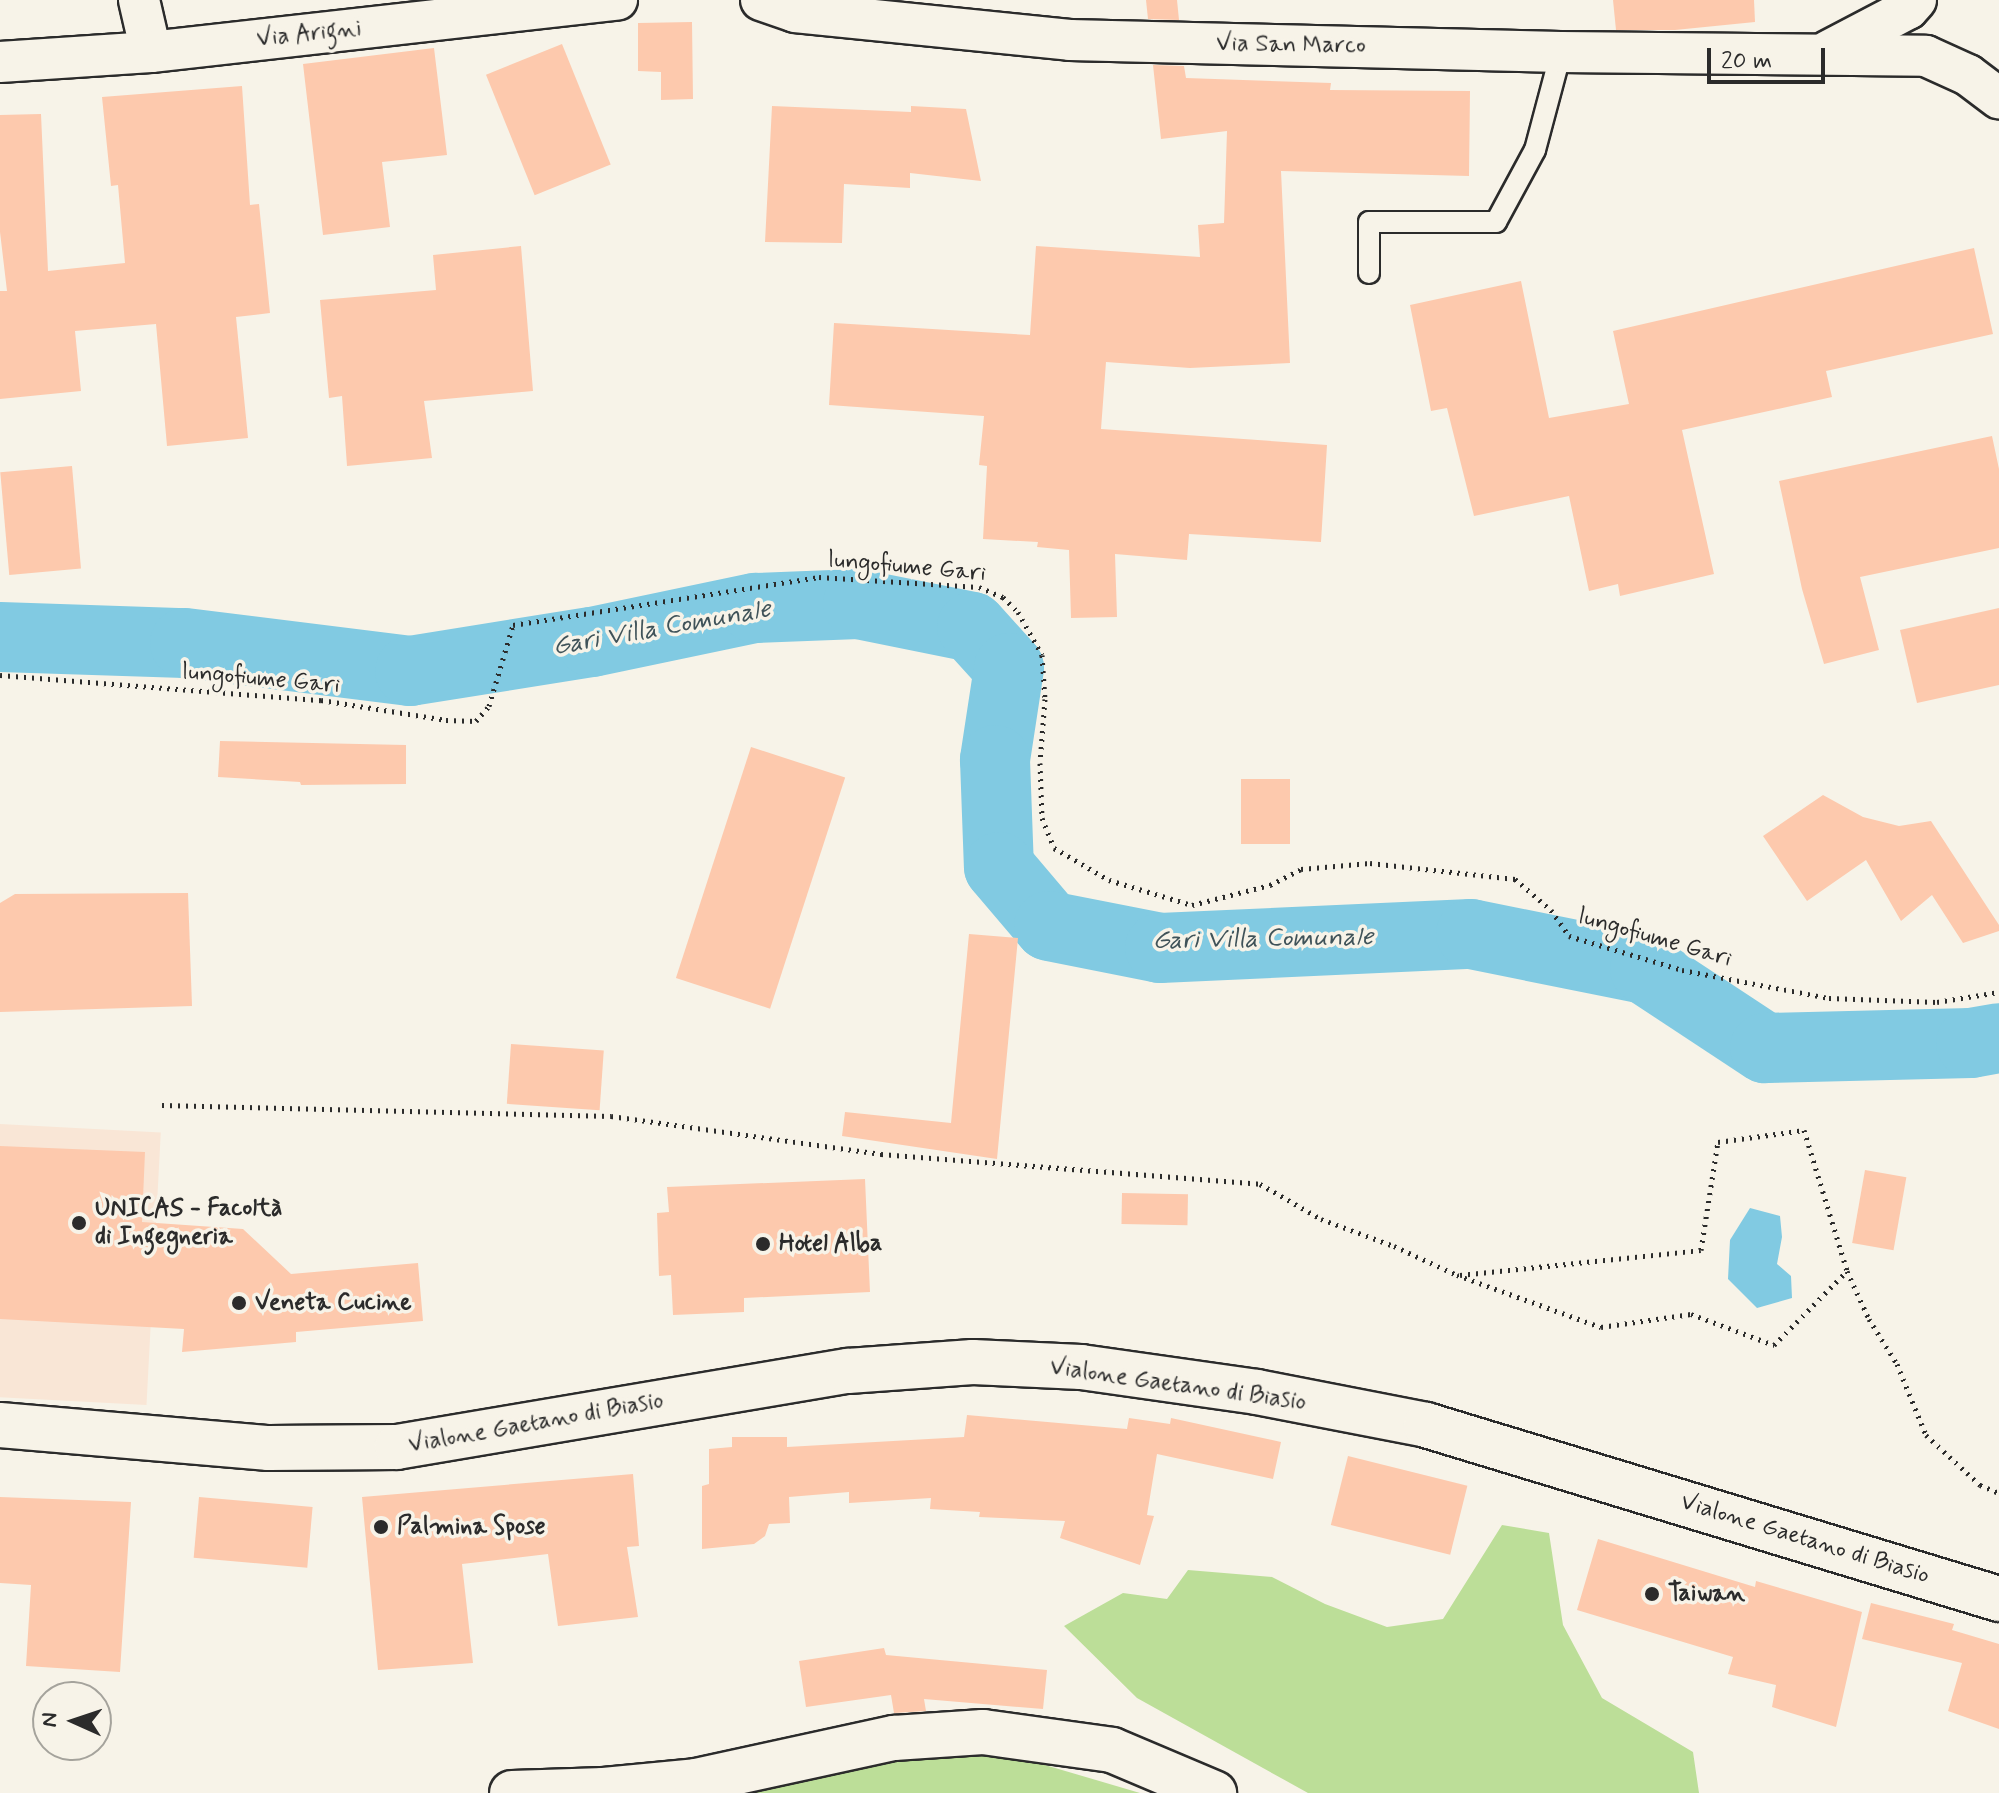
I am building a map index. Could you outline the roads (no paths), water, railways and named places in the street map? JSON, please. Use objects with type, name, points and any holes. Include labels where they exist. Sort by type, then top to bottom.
[{"type":"street","points":[[139,0],[151,52]]},
{"type":"street","name":"Via Arigni","points":[[0,62],[151,52],[526,5],[617,0]]},
{"type":"street","name":"Via San Marco","points":[[761,0],[795,12],[1070,40],[1561,52],[1926,56],[1968,75],[1999,98]]},
{"type":"street","name":"Via San Marco","points":[[1825,53],[1908,9],[1916,0]]},
{"type":"street","name":"Vialone Gaetano di Biasio","points":[[0,1425],[269,1448],[397,1447],[848,1371],[973,1362],[1081,1367],[1257,1392],[1426,1425],[1999,1599]]},
{"type":"street","points":[[512,1793],[604,1790],[696,1781],[894,1738],[983,1732],[1112,1750],[1214,1793]]},
{"type":"lane","points":[[1369,273],[1369,222],[1496,222],[1535,150],[1561,52]]},
{"type":"water","points":[[1750,1208],[1780,1216],[1782,1237],[1777,1264],[1791,1276],[1792,1298],[1757,1308],[1728,1279],[1730,1240]]},
{"type":"waterway","name":"Gari Villa Comunale","points":[[0,637],[185,643],[410,671],[592,642],[755,608],[858,604],[972,627],[1009,668],[995,760],[999,867],[1049,926],[1160,948],[1471,934],[1645,969],[1765,1048],[1971,1043],[1999,1038]]},
{"type":"place","name":"UNICAS - Facoltà di Ingegneria","points":[[79,1223]]},
{"type":"place","name":"Hotel Alba","points":[[763,1244]]},
{"type":"place","name":"Veneta Cucine","points":[[239,1303]]},
{"type":"place","name":"Palmina Spose","points":[[381,1527]]},
{"type":"place","name":"Taiwan","points":[[1652,1594]]}]
